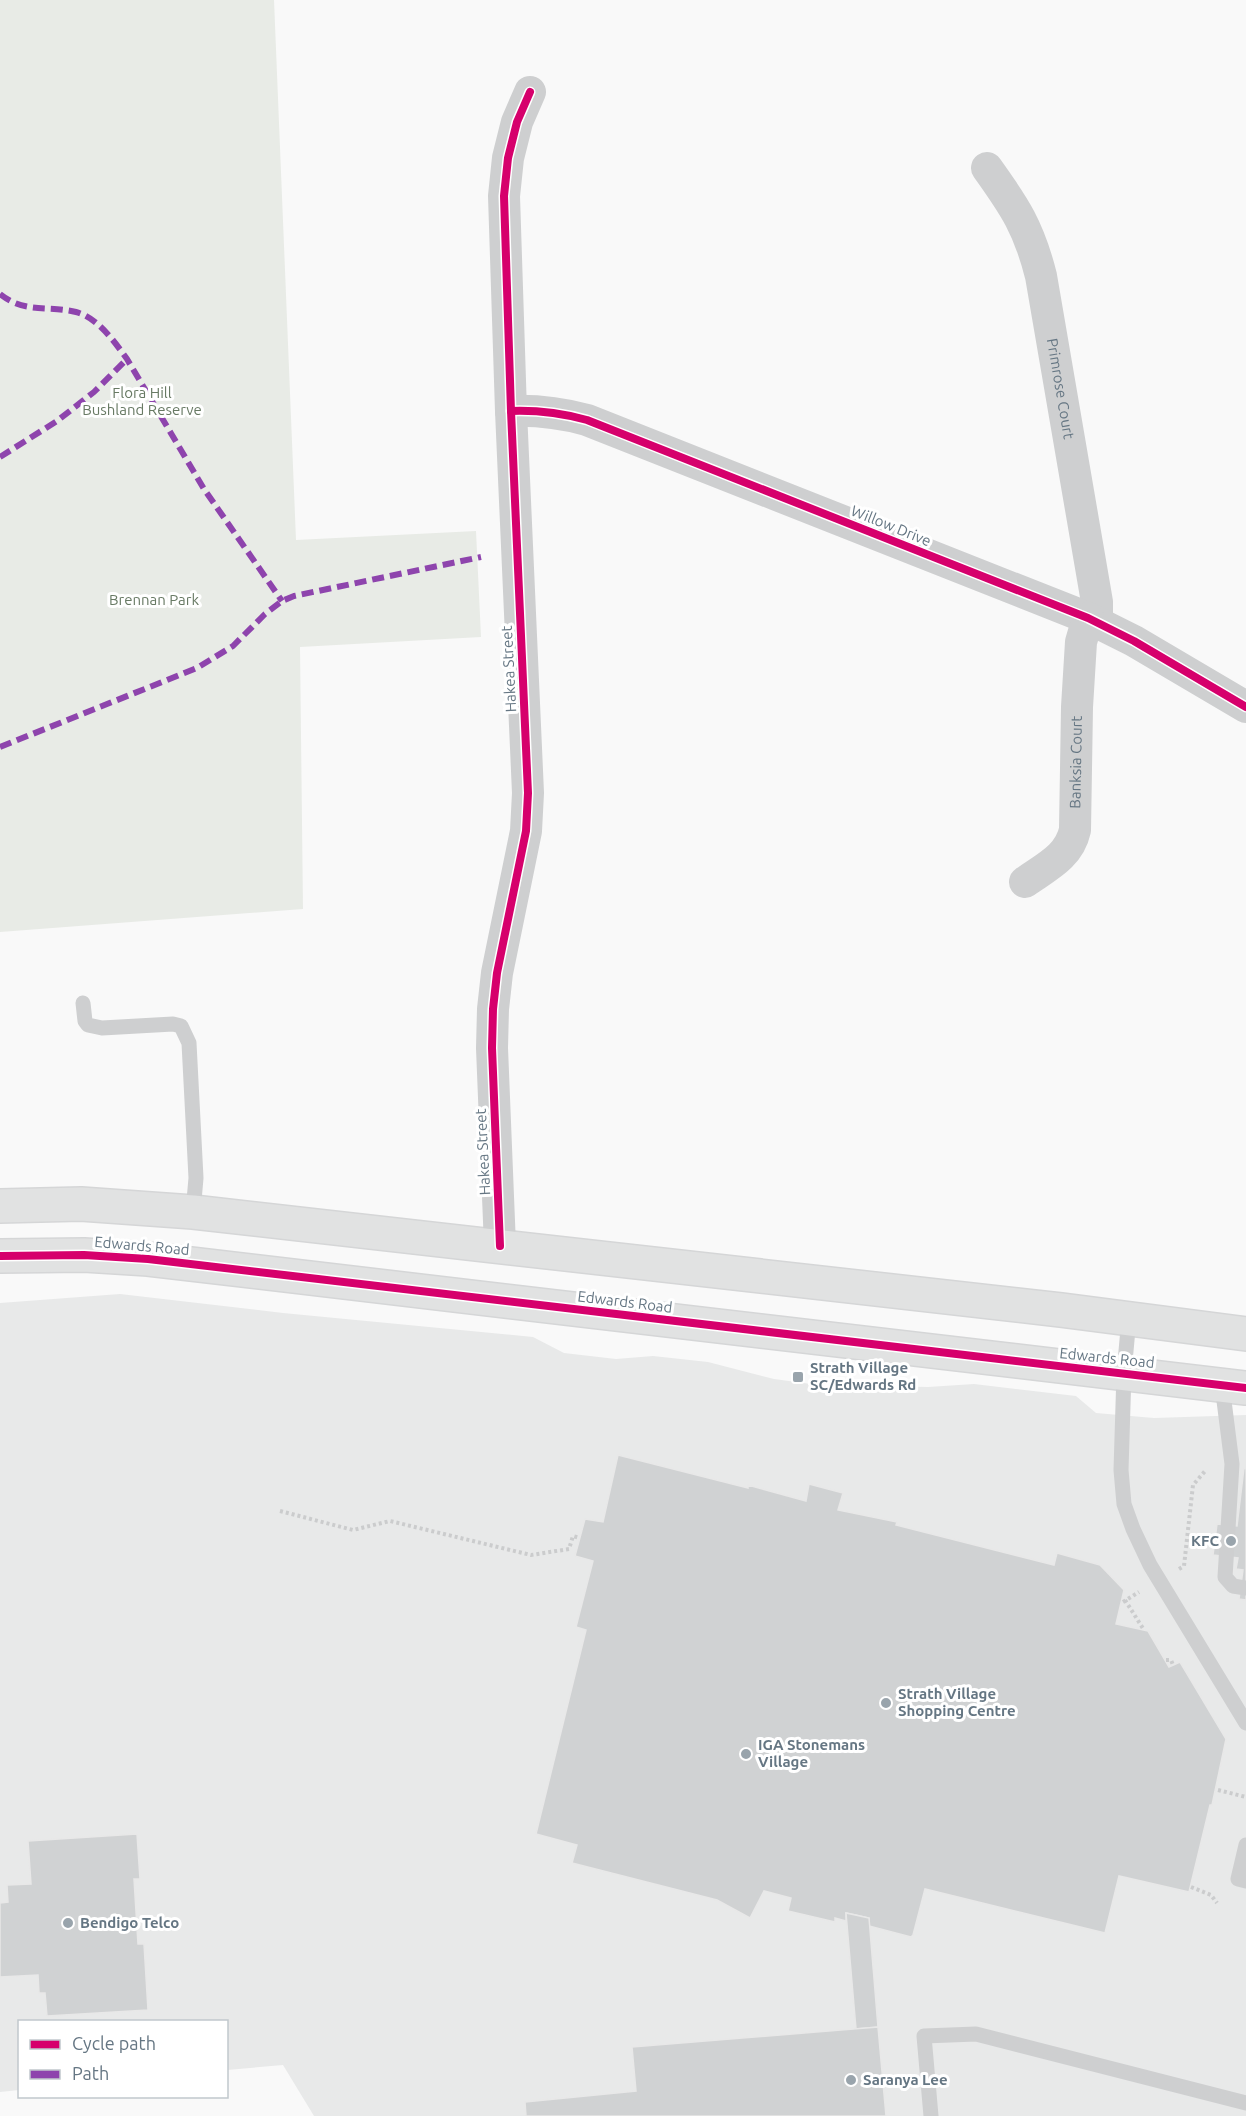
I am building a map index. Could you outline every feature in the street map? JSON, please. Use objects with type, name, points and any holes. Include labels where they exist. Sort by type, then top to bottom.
[{"type":"street","name":"Hakea Street","points":[[500,1246],[492,1059],[493,1009],[497,973],[526,831],[528,793],[504,196],[508,158],[517,122],[530,92]]},
{"type":"street","name":"Primrose Court","points":[[987,168],[1017,210],[1027,229],[1039,268],[1097,602],[1092,620]]},
{"type":"street","name":"Willow Drive","points":[[511,411],[537,410],[587,420],[1092,620],[1167,659],[1246,706]]},
{"type":"street","name":"Banksia Court","points":[[1025,882],[1065,852],[1074,837],[1081,642],[1092,620]]},
{"type":"street","points":[[0,1206],[81,1204],[193,1212],[1130,1318],[1246,1334]]},
{"type":"street","name":"Edwards Road","points":[[0,1256],[84,1255],[148,1258],[1234,1386]]},
{"type":"lane","points":[[83,1003],[85,1021],[88,1025],[102,1028],[172,1024],[181,1026],[185,1033],[189,1042],[196,1179],[193,1212]]},
{"type":"lane","points":[[1130,1318],[1124,1373],[1121,1487],[1124,1504],[1133,1529],[1159,1581],[1246,1723]]},
{"type":"lane","points":[[1234,1386],[1225,1577],[1233,1586],[1246,1588]]},
{"type":"lane","points":[[1246,1845],[1238,1879],[1246,1881]]},
{"type":"lane","points":[[931,2116],[924,2036],[976,2034],[1246,2103]]},
{"type":"path","points":[[1144,1630],[1124,1601],[1184,1566],[1193,1485],[1209,1465],[1232,1464]]},
{"type":"path","points":[[280,1511],[353,1530],[390,1521],[531,1555],[569,1549],[573,1536],[580,1538]]},
{"type":"path","points":[[1166,1660],[1171,1660],[1173,1665]]},
{"type":"path","points":[[1218,1790],[1246,1797]]},
{"type":"path","points":[[1191,1887],[1211,1895],[1218,1903]]},
{"type":"shaded area","points":[[120,1294],[283,1313],[533,1337],[564,1353],[616,1359],[653,1356],[708,1362],[774,1379],[826,1386],[874,1389],[879,1386],[928,1387],[974,1384],[1076,1396],[1096,1413],[1154,1418],[1246,1415],[1246,2116],[314,2116],[283,2065],[228,2070],[228,2020],[18,2020],[18,2090],[0,2092],[0,1303]]},
{"type":"green space","name":"Brennan Park","points":[[0,0],[274,0],[296,540],[476,531],[481,637],[300,647],[303,909],[0,932]]},
{"type":"building","name":"Strath Village Shopping Centre","points":[[618,1455],[806,1501],[809,1484],[843,1493],[838,1510],[897,1522],[896,1525],[1054,1565],[1057,1553],[1100,1565],[1124,1590],[1116,1624],[1148,1631],[1169,1667],[1180,1662],[1226,1739],[1212,1805],[1210,1805],[1189,1892],[1119,1876],[1105,1933],[925,1889],[911,1937],[869,1926],[869,1918],[856,1915],[846,1913],[846,1921],[835,1918],[835,1922],[788,1911],[791,1898],[764,1891],[750,1918],[717,1900],[572,1863],[577,1845],[536,1834],[586,1630],[576,1627],[593,1561],[575,1556],[585,1519],[603,1522]]},
{"type":"building","name":"KFC","points":[[1244,1468],[1246,1469],[1246,1600],[1239,1599],[1243,1570],[1236,1569],[1238,1558],[1213,1555],[1217,1524],[1237,1526]]},
{"type":"building","name":"Bendigo Telco","points":[[137,1834],[140,1879],[134,1879],[138,1944],[144,1944],[148,2010],[47,2016],[45,1993],[39,1993],[38,1975],[0,1977],[0,1903],[8,1902],[7,1885],[31,1884],[28,1841]]},
{"type":"building","points":[[846,1913],[869,1918],[878,2027],[856,2029]]},
{"type":"building","points":[[878,2027],[886,2116],[526,2116],[525,2102],[636,2091],[632,2047]]},
{"type":"marked path","points":[[0,294],[28,307],[76,312],[91,319],[105,331],[127,359],[204,489],[282,601]]},
{"type":"marked path","points":[[0,457],[57,421],[94,392],[127,359]]},
{"type":"marked path","points":[[0,747],[197,668],[233,646],[265,614],[282,601],[294,596],[481,557]]},
{"type":"cycle path","points":[[500,1246],[492,1048],[493,1009],[497,973],[526,831],[528,793],[504,196],[508,158],[517,122],[530,92]]},
{"type":"cycle path","points":[[511,411],[549,412],[587,420],[1088,618],[1134,641],[1246,707]]},
{"type":"cycle path","points":[[0,1256],[84,1255],[148,1259],[1246,1388]]},
{"type":"place","name":"Strath Village SC/Edwards Rd","points":[[798,1377]]},
{"type":"place","name":"KFC","points":[[1231,1541]]},
{"type":"place","name":"Strath Village Shopping Centre","points":[[886,1703]]},
{"type":"place","name":"IGA Stonemans Village","points":[[746,1754]]},
{"type":"place","name":"Bendigo Telco","points":[[68,1923]]},
{"type":"place","name":"Saranya Lee","points":[[851,2080]]},
{"type":"park label","name":"Flora Hill Bushland Reserve","points":[[142,402]]}]
